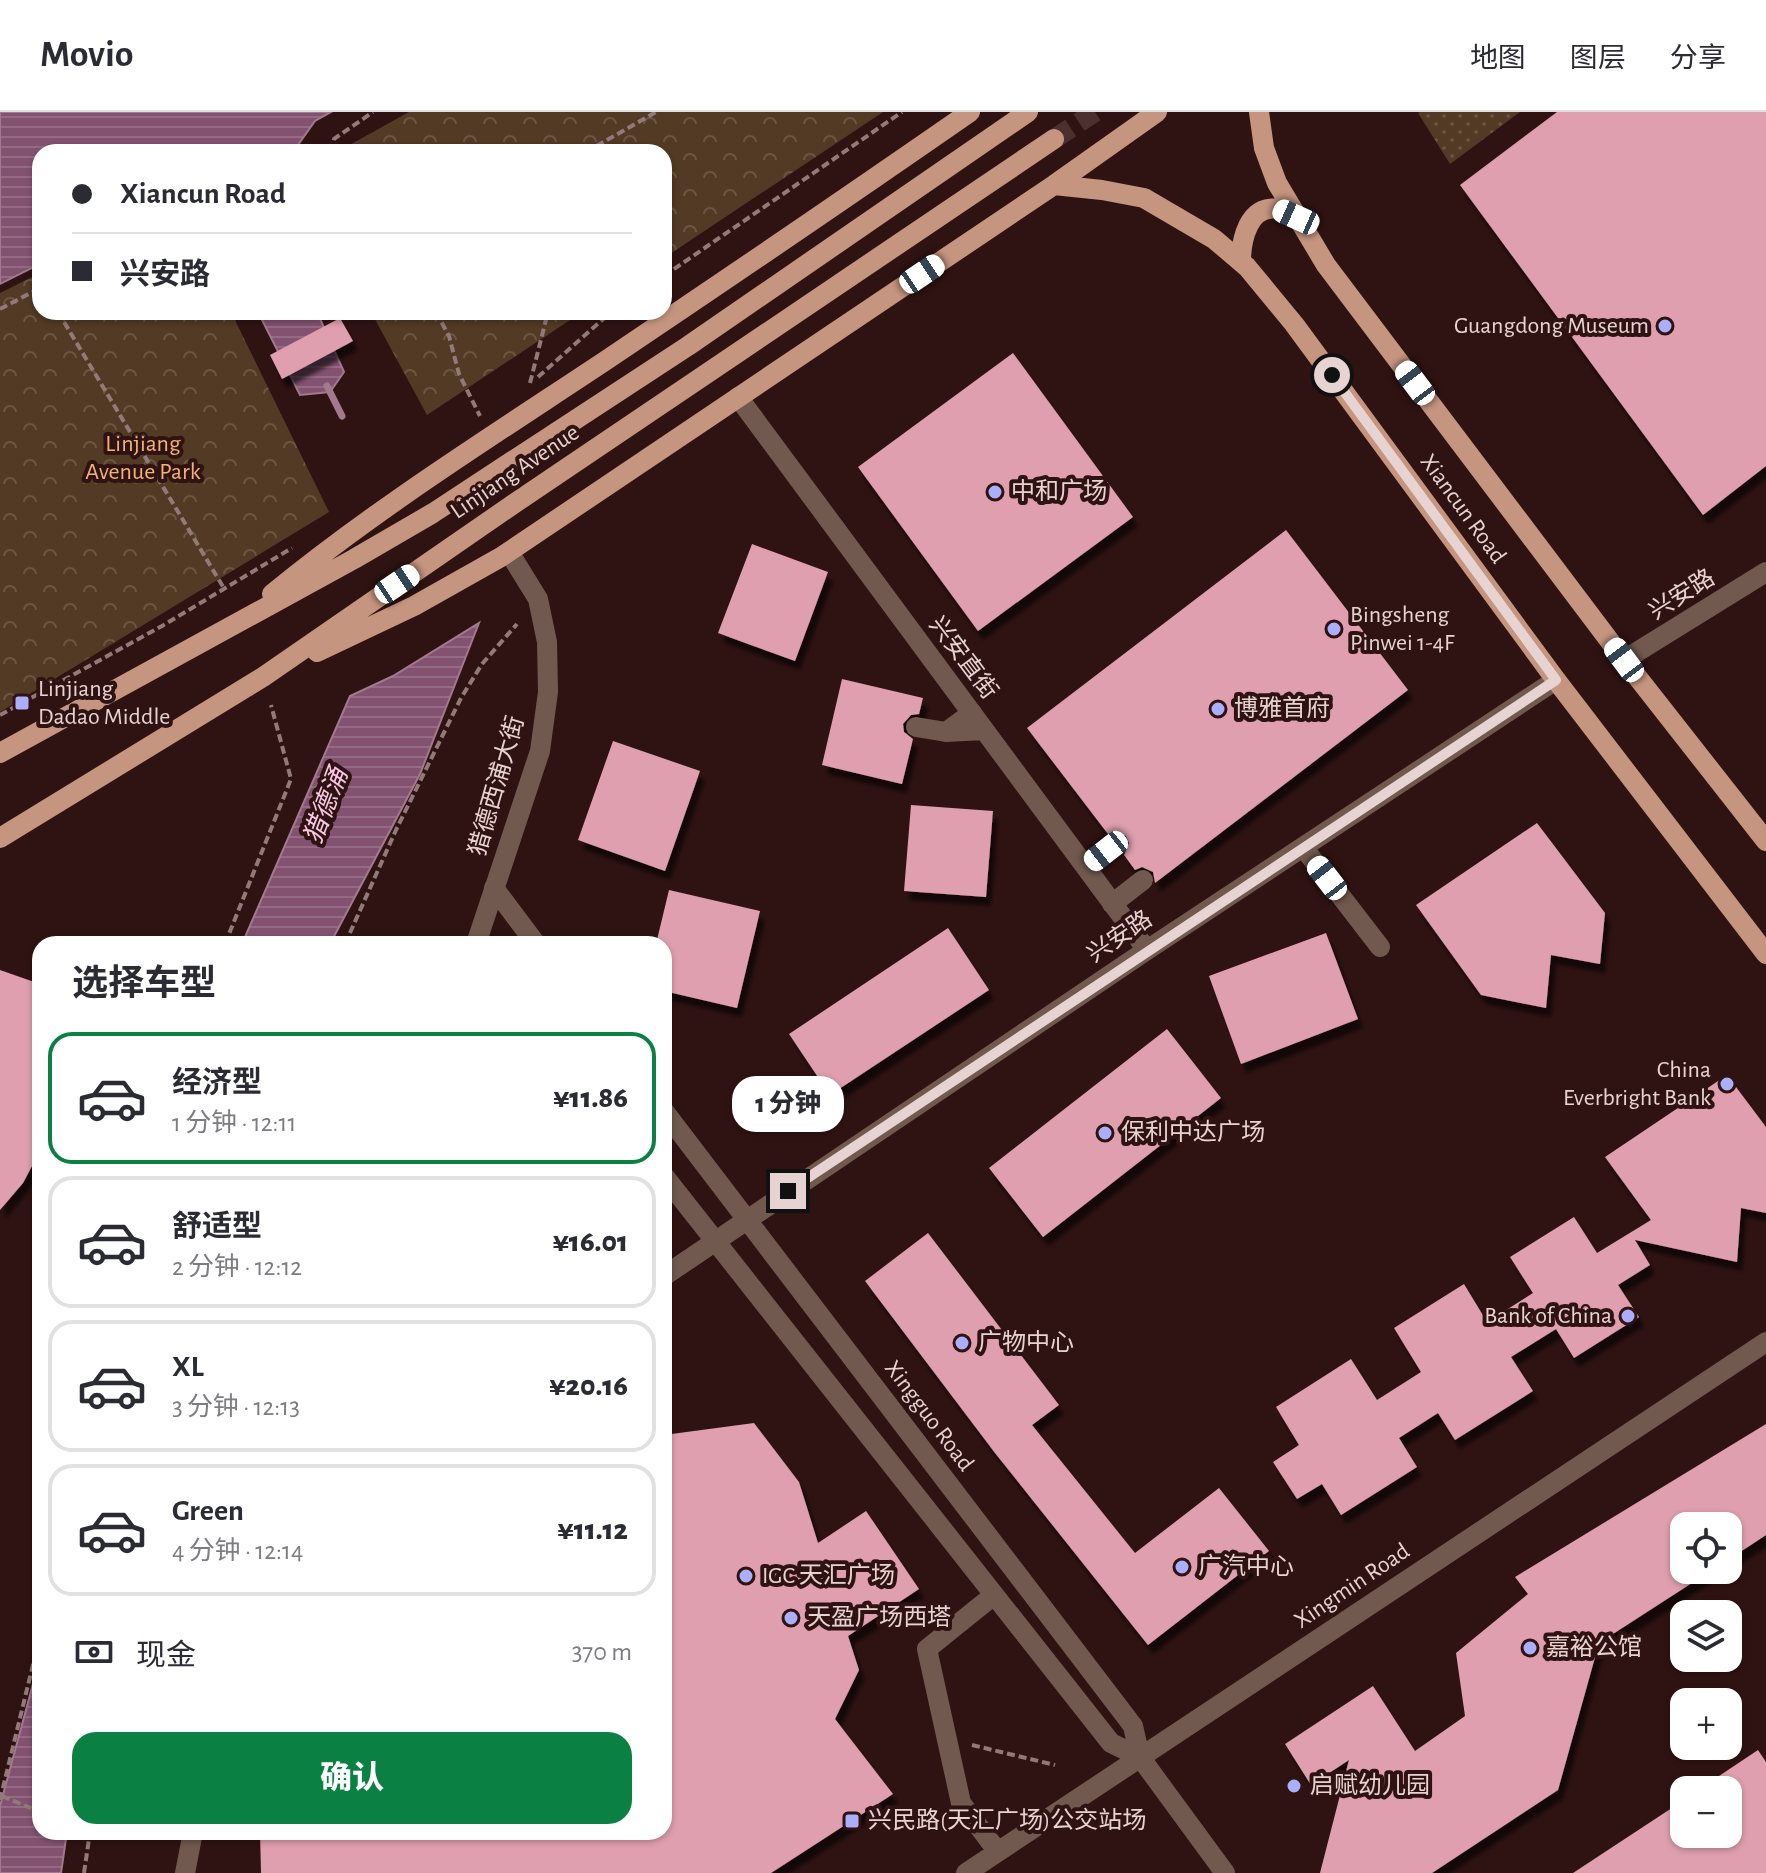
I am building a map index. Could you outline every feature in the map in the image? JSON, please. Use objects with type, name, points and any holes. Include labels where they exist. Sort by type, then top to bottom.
[{"type":"main road","points":[[672,317],[970,112]]},
{"type":"main road","name":"Linjiang Avenue","points":[[0,753],[433,513],[550,438],[1028,112]]},
{"type":"main road","points":[[263,677],[414,606],[509,552],[1054,185],[1157,112]]},
{"type":"main road","name":"Xiancun Road","points":[[1259,112],[1264,148],[1277,183],[1326,265],[1624,660],[1766,841]]},
{"type":"main road","name":"Linjiang Avenue","points":[[0,838],[263,677],[1054,139]]},
{"type":"main road","name":"Xiancun Road","points":[[1054,185],[1144,198],[1214,239],[1241,262],[1294,324],[1556,680],[1766,954]]},
{"type":"main road","points":[[1241,262],[1242,240],[1255,217],[1277,209],[1296,217]]},
{"type":"main road","points":[[235,624],[334,544],[667,320]]},
{"type":"street","name":"兴安直街","points":[[738,397],[1147,950]]},
{"type":"street","name":"猎德西浦大街","points":[[480,936],[540,751],[548,692],[547,642],[538,599],[509,552]]},
{"type":"street","name":"兴安路","points":[[1624,660],[1766,572]]},
{"type":"street","name":"兴安路","points":[[672,1271],[1147,950],[1556,680]]},
{"type":"street","points":[[916,727],[946,732],[978,721]]},
{"type":"street","points":[[1086,867],[1116,844]]},
{"type":"street","points":[[1303,847],[1380,947]]},
{"type":"street","points":[[1112,904],[1143,880]]},
{"type":"street","points":[[494,888],[530,936]]},
{"type":"street","name":"Xingguo Road","points":[[672,1121],[1133,1726],[1140,1757],[1225,1873]]},
{"type":"street","name":"Xingguo Road","points":[[672,1186],[1111,1743],[1140,1757]]},
{"type":"street","name":"Xingmin Road","points":[[966,1873],[1766,1342]]},
{"type":"street","points":[[994,1595],[927,1649],[961,1803],[998,1852]]},
{"type":"street","points":[[185,1873],[191,1840]]},
{"type":"path","points":[[333,144],[334,139],[373,112]]},
{"type":"path","points":[[600,144],[656,112]]},
{"type":"path","points":[[672,270],[902,112]]},
{"type":"path","points":[[0,309],[32,292]]},
{"type":"path","points":[[63,320],[225,590]]},
{"type":"path","points":[[440,320],[449,336],[459,374],[486,425]]},
{"type":"path","points":[[546,320],[530,384],[602,320]]},
{"type":"path","points":[[0,715],[225,590],[303,541]]},
{"type":"path","points":[[349,936],[461,698],[482,664],[517,624]]},
{"type":"path","points":[[228,936],[291,779],[271,705]]},
{"type":"path","points":[[32,1669],[1,1798],[32,1809]]},
{"type":"path","points":[[947,1740],[1055,1765]]},
{"type":"path","points":[[84,1873],[88,1840]]},
{"type":"green space","points":[[409,112],[883,112],[672,253],[672,144],[351,144]]},
{"type":"green space","points":[[1420,112],[1520,112],[1450,164]]},
{"type":"green space","name":"Linjiang Avenue Park","points":[[32,277],[32,320],[235,320],[329,512],[0,712],[0,293]]},
{"type":"green space","points":[[375,320],[570,320],[427,415]]},
{"type":"water","points":[[0,112],[331,112],[315,121],[299,144],[32,144],[32,268],[0,284]]},
{"type":"water","points":[[262,320],[321,320],[344,372],[330,392],[300,395]]},
{"type":"water","name":"猎德涌","points":[[479,623],[420,774],[334,936],[245,936],[350,696],[393,676]]},
{"type":"water","points":[[32,1688],[32,1840],[66,1840],[61,1873],[0,1873],[0,1806]]},
{"type":"building","name":"Guangdong Museum","points":[[1557,112],[1766,112],[1766,466],[1703,515],[1460,185]]},
{"type":"building","points":[[336,320],[341,320],[353,341],[282,379],[270,355]]},
{"type":"building","name":"中和广场","points":[[1013,353],[1133,517],[978,631],[858,467]]},
{"type":"building","name":"博雅首府","points":[[1286,530],[1408,690],[1155,883],[1153,872],[1142,867],[1135,870],[1124,855],[1129,843],[1126,836],[1115,831],[1108,834],[1027,728]]},
{"type":"building","points":[[752,544],[828,572],[795,661],[718,633]]},
{"type":"building","points":[[842,679],[923,698],[919,714],[911,715],[903,724],[904,732],[913,739],[902,784],[822,765]]},
{"type":"building","points":[[613,741],[700,771],[665,871],[578,840]]},
{"type":"building","points":[[911,805],[993,811],[986,897],[904,891]]},
{"type":"building","points":[[1537,823],[1605,913],[1600,964],[1551,955],[1546,1008],[1481,995],[1416,905]]},
{"type":"building","points":[[669,890],[760,911],[737,1008],[672,993],[672,936],[658,936]]},
{"type":"building","points":[[948,928],[989,990],[830,1095],[789,1034]]},
{"type":"building","points":[[1326,933],[1358,1019],[1241,1064],[1209,976]]},
{"type":"building","points":[[0,970],[32,981],[32,1166],[23,1183],[0,1210]]},
{"type":"building","name":"保利中达广场","points":[[1167,1029],[1221,1098],[1043,1237],[989,1168]]},
{"type":"building","points":[[1727,1075],[1766,1127],[1766,1213],[1741,1208],[1737,1262],[1635,1240],[1650,1265],[1618,1285],[1639,1317],[1574,1358],[1556,1329],[1511,1357],[1533,1391],[1455,1440],[1438,1413],[1399,1438],[1417,1467],[1341,1515],[1322,1484],[1297,1499],[1273,1462],[1299,1445],[1276,1407],[1351,1359],[1377,1400],[1421,1372],[1394,1328],[1464,1284],[1487,1322],[1533,1293],[1510,1257],[1574,1217],[1597,1253],[1651,1220],[1605,1157]]},
{"type":"building","points":[[928,1233],[1059,1405],[1032,1425],[1135,1553],[1219,1488],[1269,1551],[1148,1645],[995,1453],[865,1281]]},
{"type":"building","name":"IGC 天汇广场","points":[[754,1423],[799,1482],[818,1543],[866,1511],[919,1589],[848,1636],[859,1670],[835,1719],[893,1794],[771,1873],[261,1873],[260,1840],[672,1840],[672,1434]]},
{"type":"building","name":"嘉裕公馆","points":[[1766,1424],[1766,1535],[1742,1551],[1742,1512],[1670,1512],[1670,1584],[1690,1584],[1599,1643],[1558,1790],[1432,1873],[1320,1873],[1349,1760],[1311,1785],[1285,1744],[1373,1686],[1415,1751],[1465,1716],[1456,1653],[1528,1594],[1515,1577]]},
{"type":"building","points":[[1758,1750],[1766,1762],[1766,1873],[1573,1873],[1670,1809],[1670,1848],[1742,1848],[1742,1776],[1719,1776]]},
{"type":"waterway","points":[[327,386],[342,416]]},
{"type":"tunnel","points":[[1054,139],[1095,112]]},
{"type":"place","name":"Guangdong Museum","points":[[1665,326]]},
{"type":"place","name":"中和广场","points":[[995,492]]},
{"type":"place","name":"Bingsheng Pinwei 1-4F","points":[[1334,629]]},
{"type":"place","name":"Linjiang Dadao Middle","points":[[22,703]]},
{"type":"place","name":"博雅首府","points":[[1218,709]]},
{"type":"place","name":"China Everbright Bank","points":[[1727,1084]]},
{"type":"place","name":"保利中达广场","points":[[1105,1133]]},
{"type":"place","name":"Bank of China","points":[[1628,1316]]},
{"type":"place","name":"广物中心","points":[[962,1343]]},
{"type":"place","name":"广汽中心","points":[[1182,1567]]},
{"type":"place","name":"IGC 天汇广场","points":[[746,1576]]},
{"type":"place","name":"天盈广场西塔","points":[[791,1618]]},
{"type":"place","name":"嘉裕公馆","points":[[1530,1648]]},
{"type":"place","name":"启赋幼儿园","points":[[1294,1786]]},
{"type":"place","name":"兴民路(天汇广场)公交站场","points":[[852,1821]]},
{"type":"route","points":[[788,1191],[1556,680],[1332,375]]}]
